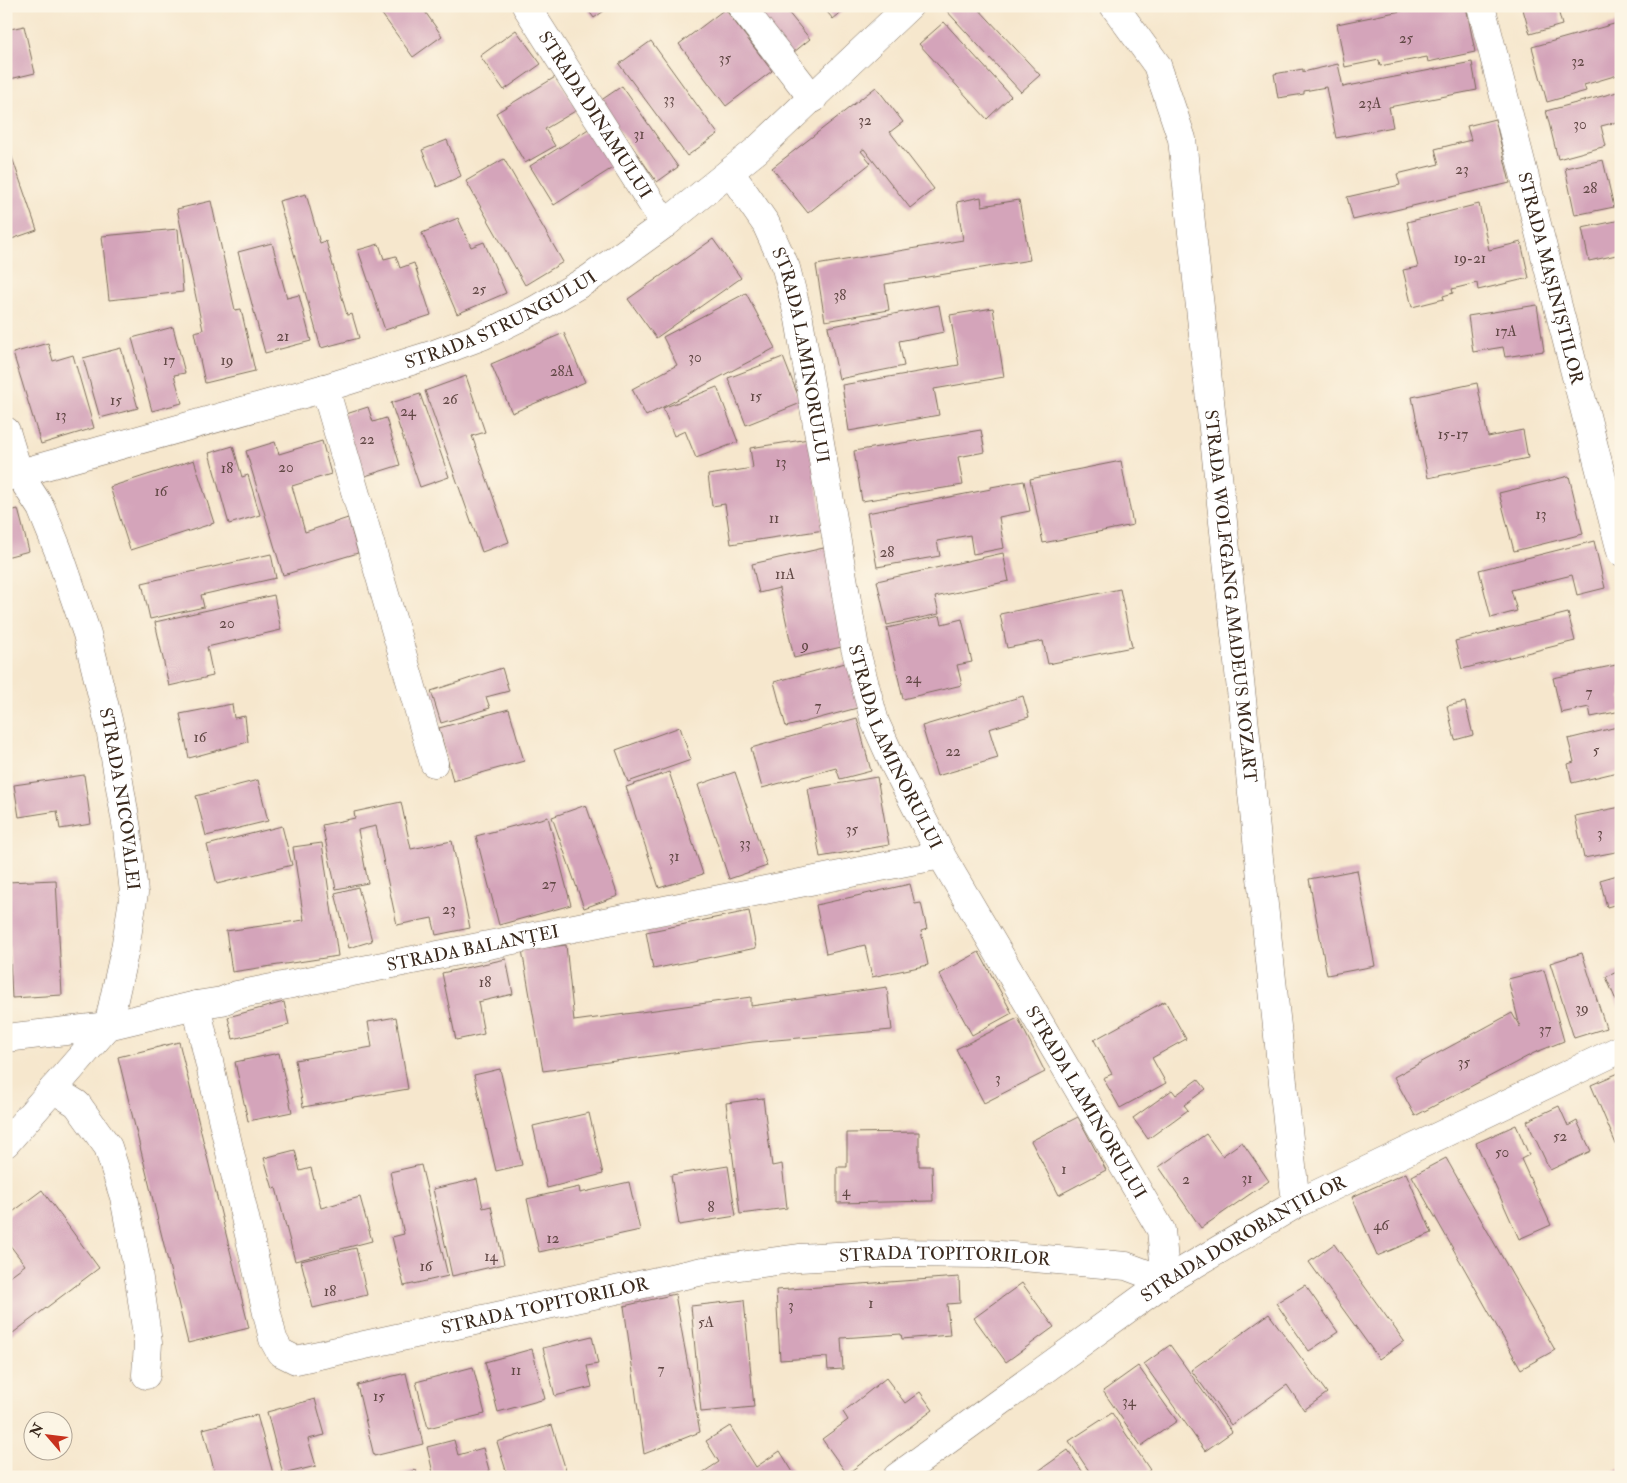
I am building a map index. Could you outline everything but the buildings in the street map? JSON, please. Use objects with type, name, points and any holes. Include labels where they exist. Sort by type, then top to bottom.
[{"type":"street","name":"STRADA DINAMULUI","points":[[526,6],[665,224]]},
{"type":"street","points":[[741,6],[813,99]]},
{"type":"street","name":"STRADA STRUNGULUI","points":[[13,476],[325,388],[434,354],[482,336],[535,310],[590,278],[665,224],[730,172],[813,99],[909,6]]},
{"type":"street","name":"STRADA WOLFGANG AMADEUS MOZART","points":[[1114,6],[1157,65],[1182,139],[1296,1204]]},
{"type":"street","name":"STRADA MAȘINIȘTILOR","points":[[1481,6],[1621,552]]},
{"type":"street","name":"STRADA LAMINORULUI","points":[[730,172],[766,224],[786,268],[800,319],[855,648],[875,722],[893,762],[941,855],[1161,1230],[1166,1281]]},
{"type":"street","points":[[325,388],[434,763]]},
{"type":"street","name":"STRADA NICOVALEI","points":[[6,432],[13,476],[41,508],[58,550],[87,634],[110,728],[127,829],[134,893],[125,949],[108,1026],[6,1143]]},
{"type":"street","name":"STRADA BALANȚEI","points":[[6,1038],[108,1026],[196,1005],[222,1001],[246,993],[941,855]]},
{"type":"street","name":"STRADA TOPITORILOR","points":[[196,1005],[273,1339],[280,1352],[296,1360],[702,1271],[799,1258],[891,1253],[988,1254],[1126,1266],[1166,1281]]},
{"type":"street","name":"STRADA DOROBANȚILOR","points":[[897,1477],[1166,1281],[1296,1204],[1621,1049]]},
{"type":"street","points":[[53,1089],[77,1104],[108,1147],[124,1196],[138,1272],[148,1343],[146,1376]]}]
